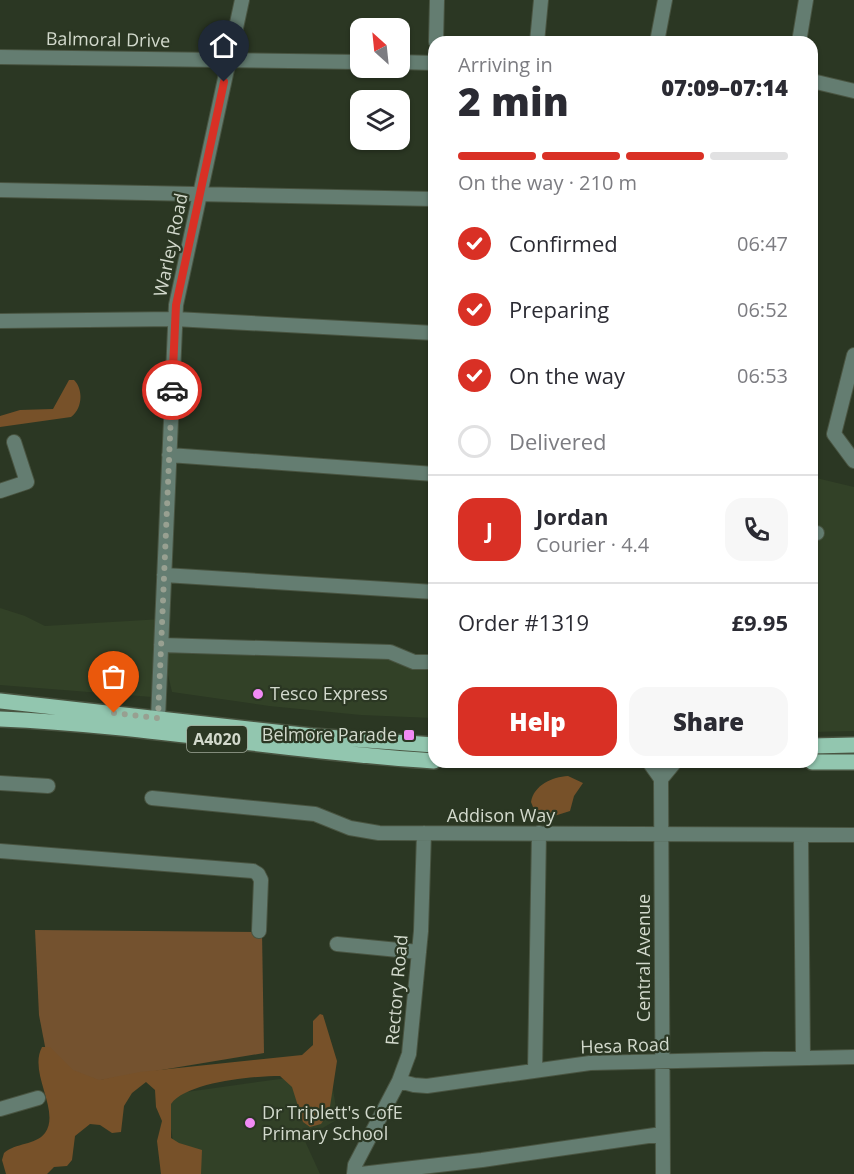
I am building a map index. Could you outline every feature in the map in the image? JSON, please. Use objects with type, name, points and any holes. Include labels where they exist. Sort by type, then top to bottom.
[{"type":"main road","name":"A4020","points":[[0,701],[312,736],[428,745],[424,756],[428,758]]},
{"type":"main road","name":"A4020","points":[[0,719],[111,727],[306,751],[428,761]]},
{"type":"main road","points":[[818,746],[854,745]]},
{"type":"main road","points":[[818,762],[854,762]]},
{"type":"street","name":"Warley Road","points":[[158,718],[175,319],[242,0]]},
{"type":"street","points":[[435,36],[437,0]]},
{"type":"street","points":[[538,36],[541,0]]},
{"type":"street","points":[[658,36],[665,0]]},
{"type":"street","points":[[800,36],[806,0]]},
{"type":"street","name":"Balmoral Drive","points":[[0,57],[350,62]]},
{"type":"street","points":[[410,62],[428,63]]},
{"type":"street","points":[[818,82],[854,91]]},
{"type":"street","points":[[0,189],[428,199]]},
{"type":"street","points":[[0,321],[175,319],[428,333]]},
{"type":"street","points":[[853,363],[834,434],[854,461]]},
{"type":"street","points":[[0,491],[27,482],[14,442]]},
{"type":"street","points":[[169,455],[428,474]]},
{"type":"street","points":[[164,575],[428,592]]},
{"type":"street","points":[[161,645],[390,652],[414,662],[428,662]]},
{"type":"street","points":[[654,768],[662,779],[670,768]]},
{"type":"street","name":"Central Avenue","points":[[662,779],[663,1174]]},
{"type":"street","points":[[0,783],[48,786]]},
{"type":"street","name":"Addison Way","points":[[152,798],[315,814],[368,832],[854,835]]},
{"type":"street","name":"Rectory Road","points":[[354,1174],[355,1165],[399,1081],[410,1049],[419,952],[424,833]]},
{"type":"street","points":[[536,1071],[539,833]]},
{"type":"street","points":[[801,835],[803,1058]]},
{"type":"street","points":[[0,851],[253,870],[261,880],[259,932]]},
{"type":"street","points":[[337,944],[419,952]]},
{"type":"street","name":"Hesa Road","points":[[399,1081],[414,1086],[427,1086],[590,1063],[854,1057]]},
{"type":"street","points":[[0,1109],[38,1098]]},
{"type":"street","points":[[361,1174],[482,1167],[662,1134]]},
{"type":"shaded area","points":[[69,380],[74,380],[80,394],[78,409],[71,417],[0,427],[0,416],[20,410],[53,409]]},
{"type":"shaded area","points":[[818,478],[854,487],[854,731],[818,732]]},
{"type":"shaded area","points":[[0,608],[25,616],[45,626],[162,619],[152,697],[0,685]]},
{"type":"shaded area","points":[[161,645],[390,652],[428,662],[428,718],[361,715],[269,706],[172,692]]},
{"type":"shaded area","points":[[568,776],[583,783],[574,796],[570,811],[551,817],[535,812],[531,802],[536,791],[550,780]]},
{"type":"shaded area","points":[[35,930],[262,932],[264,1053],[53,1088],[39,1015]]},
{"type":"shaded area","points":[[320,1014],[323,1015],[337,1061],[329,1113],[321,1124],[310,1127],[303,1122],[292,1087],[280,1076],[254,1077],[205,1085],[179,1096],[171,1104],[171,1138],[202,1150],[201,1174],[161,1174],[157,1141],[162,1121],[156,1107],[155,1090],[146,1082],[132,1093],[124,1106],[121,1132],[112,1133],[100,1125],[90,1124],[75,1136],[72,1160],[67,1166],[54,1167],[47,1174],[6,1174],[2,1160],[4,1153],[41,1137],[49,1124],[39,1068],[42,1047],[50,1047],[73,1070],[99,1080],[140,1072],[302,1055],[313,1045],[313,1021]]},
{"type":"shaded area","name":"Dr Triplett's CofE Primary School","points":[[330,1072],[338,1119],[304,1139],[320,1174],[179,1174],[165,1095]]},
{"type":"way so far","points":[[114,713],[158,718],[172,390]]},
{"type":"place","name":"Tesco Express","points":[[258,694]]},
{"type":"place","name":"Belmore Parade","points":[[409,735]]},
{"type":"place","name":"Dr Triplett's CofE Primary School","points":[[250,1123]]},
{"type":"route","points":[[172,390],[176,305],[224,82]]}]
